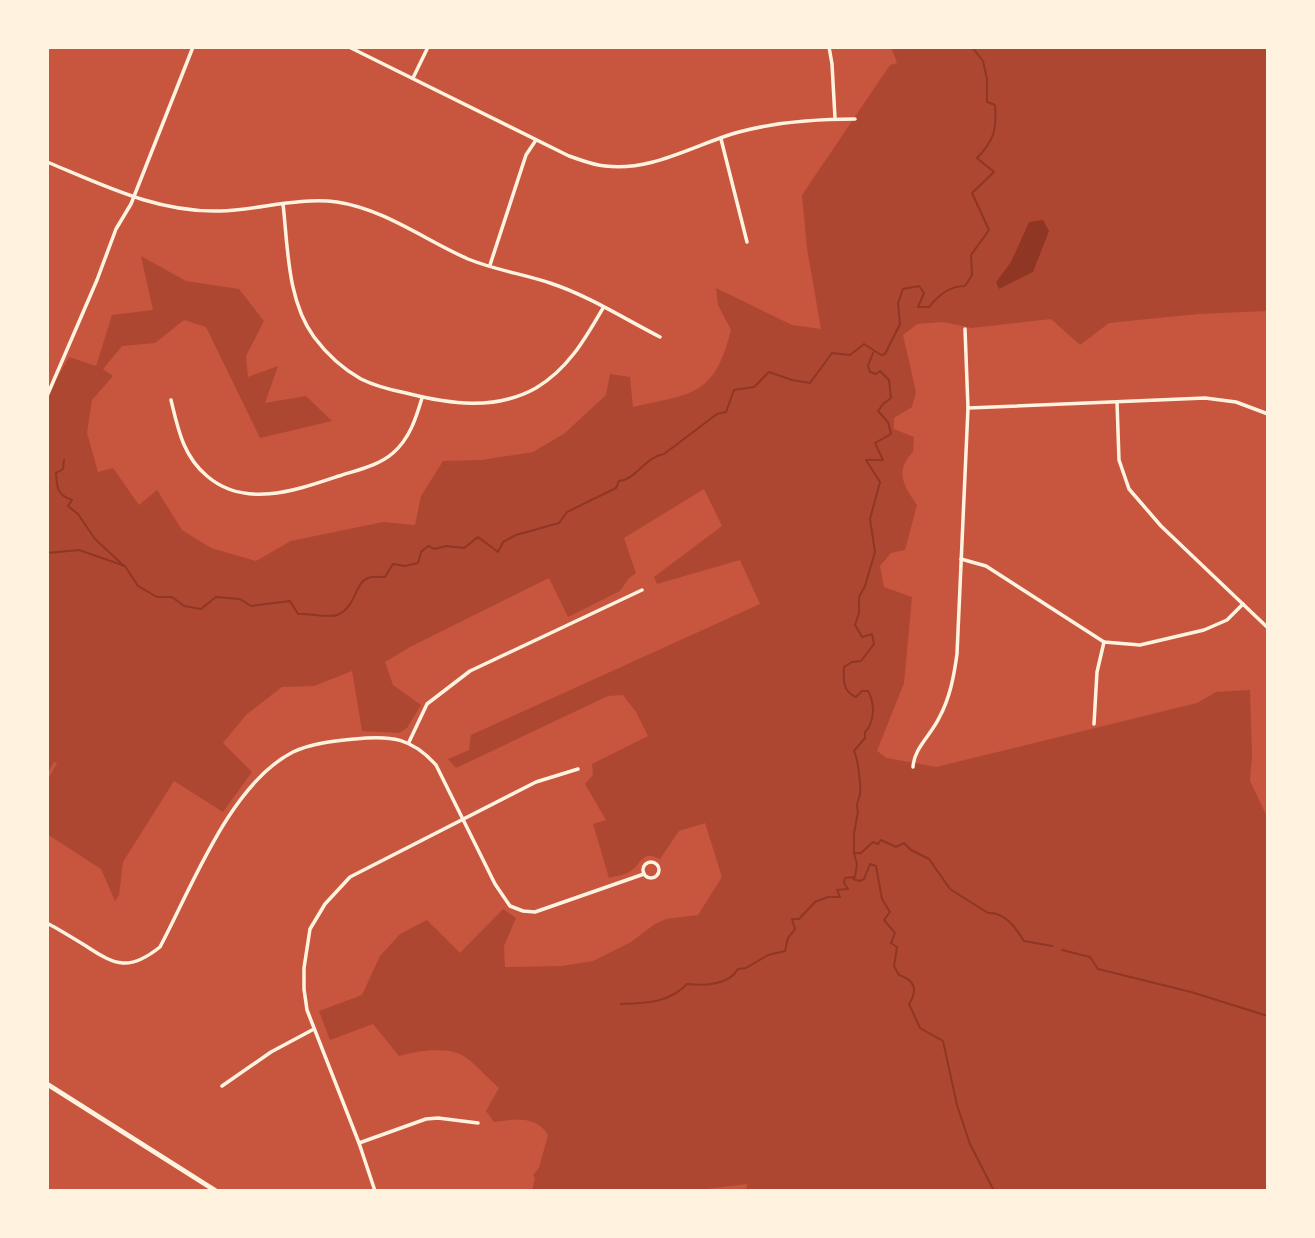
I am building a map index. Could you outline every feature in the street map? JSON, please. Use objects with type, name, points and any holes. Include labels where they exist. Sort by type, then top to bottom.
[{"type":"main road","points":[[47,1084],[216,1191]]},
{"type":"street","points":[[47,396],[116,229],[133,197],[193,47]]},
{"type":"street","points":[[349,47],[569,156],[601,166],[650,163],[770,125],[855,119]]},
{"type":"street","points":[[413,78],[428,47]]},
{"type":"street","points":[[829,47],[835,119]]},
{"type":"street","points":[[721,139],[747,242]]},
{"type":"street","points":[[489,266],[526,155],[536,140]]},
{"type":"street","points":[[47,162],[133,197],[174,208],[222,211],[283,204],[335,202],[354,206],[390,220],[468,258],[552,284],[660,337]]},
{"type":"street","points":[[283,204],[295,297],[304,320],[314,337],[339,364],[362,379],[385,388],[446,403],[496,402],[535,388],[556,373],[576,353],[603,308]]},
{"type":"street","points":[[913,767],[914,757],[939,718],[950,691],[957,654],[968,408],[965,329]]},
{"type":"street","points":[[171,400],[179,437],[188,454],[207,476],[222,486],[247,494],[277,494],[374,465],[393,453],[410,433],[422,398]]},
{"type":"street","points":[[968,408],[1205,398],[1236,402],[1268,414]]},
{"type":"street","points":[[1117,402],[1119,460],[1129,489],[1161,526],[1267,627]]},
{"type":"street","points":[[961,559],[986,566],[1104,642],[1140,645],[1204,630],[1227,620],[1243,604]]},
{"type":"street","points":[[409,742],[427,704],[470,671],[642,590]]},
{"type":"street","points":[[1094,724],[1097,672],[1104,642]]},
{"type":"street","points":[[47,923],[109,961],[139,961],[160,947],[193,880],[237,805],[258,779],[279,760],[311,745],[370,737],[409,742],[425,752],[436,765],[495,884],[510,905],[523,911],[535,912],[644,874]]},
{"type":"street","points":[[375,1191],[307,1010],[304,968],[310,929],[325,904],[350,877],[536,782],[578,769]]},
{"type":"street","points":[[652,863],[658,867],[658,874],[654,878],[644,874],[647,864],[652,863]]},
{"type":"street","points":[[222,1086],[271,1052],[314,1029]]},
{"type":"street","points":[[359,1143],[426,1119],[478,1123]]},
{"type":"shaded area","points":[[891,47],[1268,47],[1268,311],[1198,314],[1109,323],[1080,345],[1051,319],[972,328],[943,322],[917,324],[903,335],[916,392],[912,407],[894,418],[894,429],[914,437],[913,452],[902,473],[908,492],[917,505],[905,550],[891,553],[880,566],[884,587],[912,597],[904,683],[877,751],[887,758],[936,767],[1197,703],[1216,692],[1250,690],[1250,781],[1268,819],[1268,1191],[746,1191],[747,1184],[690,1191],[532,1191],[535,1178],[533,1175],[539,1168],[548,1135],[531,1121],[494,1122],[486,1111],[499,1088],[470,1061],[460,1054],[438,1050],[399,1056],[373,1024],[330,1040],[319,1011],[362,995],[380,956],[400,934],[427,920],[460,953],[503,909],[516,918],[504,946],[505,967],[562,966],[593,961],[631,942],[666,919],[698,915],[722,877],[705,823],[679,831],[660,859],[646,856],[630,872],[609,878],[593,824],[606,820],[585,784],[593,775],[592,764],[648,736],[636,712],[623,695],[608,696],[456,768],[448,759],[469,750],[471,735],[760,604],[740,560],[657,584],[654,577],[722,526],[704,489],[624,538],[636,573],[620,591],[568,617],[549,578],[385,662],[393,685],[421,705],[407,728],[399,733],[362,731],[352,671],[314,686],[282,687],[246,715],[223,743],[252,772],[223,812],[174,781],[123,862],[119,895],[115,901],[101,869],[47,834],[47,781],[57,763],[54,762],[47,775],[47,396],[69,357],[96,366],[112,315],[153,310],[141,256],[186,281],[239,289],[264,321],[246,356],[248,377],[278,366],[265,403],[306,396],[332,421],[260,438],[206,327],[184,320],[155,343],[122,346],[103,369],[113,376],[92,400],[87,433],[98,472],[113,468],[139,505],[157,490],[182,530],[211,548],[256,561],[291,541],[383,522],[415,525],[421,496],[443,461],[482,460],[533,452],[565,433],[606,395],[610,374],[630,377],[633,407],[686,394],[698,388],[717,368],[731,330],[718,305],[716,288],[792,325],[821,329],[807,248],[802,195],[890,65],[897,63]]},
{"type":"shaded area","points":[[1043,220],[1049,231],[1033,272],[999,289],[996,282],[1011,262],[1029,222]]},
{"type":"waterway","points":[[47,553],[79,550],[125,566],[138,586],[157,597],[172,597],[184,606],[201,609],[216,597],[240,599],[251,606],[290,601],[298,614],[337,615],[348,607],[364,580],[385,577],[393,564],[405,566],[418,563],[421,552],[428,546],[435,549],[446,546],[464,548],[478,537],[498,552],[503,542],[516,535],[559,523],[567,512],[616,488],[619,481],[631,476],[651,459],[664,454],[717,414],[726,412],[734,390],[754,387],[769,372],[810,383],[832,353],[850,355],[864,344],[881,355],[885,354],[900,324],[898,303],[903,289],[919,286],[924,293],[918,307],[929,307],[945,292],[965,286],[972,275],[971,255],[989,230],[972,193],[994,172],[977,158],[993,134],[995,105],[987,102],[987,79],[983,61],[972,47]]},
{"type":"waterway","points":[[621,1004],[665,998],[687,984],[722,981],[738,969],[746,968],[768,955],[785,951],[788,938],[795,929],[792,919],[799,919],[815,902],[828,897],[840,897],[837,890],[848,889],[844,883],[845,878],[855,877],[857,864],[854,834],[860,790],[854,751],[865,738],[873,707],[868,691],[862,691],[856,697],[848,692],[844,681],[844,667],[861,661],[874,644],[872,634],[862,637],[855,625],[859,613],[859,597],[875,552],[870,519],[880,482],[866,460],[883,460],[875,443],[891,434],[888,422],[878,411],[891,398],[889,380],[880,371],[876,374],[870,372],[868,366],[873,353]]},
{"type":"waterway","points":[[64,460],[63,469],[56,473],[59,490],[63,496],[72,500],[68,506],[78,514],[95,539],[124,566]]},
{"type":"waterway","points":[[855,853],[861,853],[873,842],[878,844],[881,840],[896,847],[904,843],[911,850],[929,859],[950,889],[988,913],[1005,918],[1024,941],[1052,946]]},
{"type":"waterway","points":[[853,879],[864,879],[870,864],[876,866],[882,899],[890,912],[884,920],[895,933],[891,943],[897,947],[894,966],[899,975],[912,983],[914,990],[909,1004],[920,1028],[943,1041],[957,1105],[970,1144],[994,1191]]},
{"type":"waterway","points":[[1062,950],[1090,957],[1098,969],[1191,992],[1268,1016]]}]
